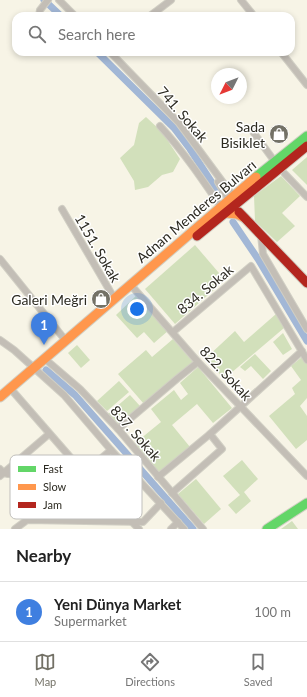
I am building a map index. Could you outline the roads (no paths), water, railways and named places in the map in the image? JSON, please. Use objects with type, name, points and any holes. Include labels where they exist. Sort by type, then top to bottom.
[{"type":"main road","name":"Adnan Menderes Bulvarı","points":[[234,201],[275,162],[307,136]]},
{"type":"main road","name":"Adnan Menderes Bulvarı","points":[[0,397],[234,201],[307,146]]},
{"type":"main road","points":[[234,201],[243,217]]},
{"type":"main road","points":[[234,201],[261,234]]},
{"type":"main road","points":[[223,210],[243,217],[307,283]]},
{"type":"main road","name":"Adnan Menderes Bulvarı","points":[[104,309],[114,298],[132,286]]},
{"type":"main road","points":[[267,529],[307,503]]},
{"type":"street","points":[[40,12],[48,0]]},
{"type":"street","points":[[59,0],[71,12]]},
{"type":"street","points":[[155,12],[171,0]]},
{"type":"street","points":[[241,0],[251,12]]},
{"type":"street","name":"741. Sokak","points":[[114,56],[179,123],[213,169],[234,201]]},
{"type":"street","points":[[284,56],[307,85]]},
{"type":"street","points":[[302,78],[307,73]]},
{"type":"street","points":[[160,126],[177,144],[201,176],[223,210]]},
{"type":"street","points":[[251,129],[275,162]]},
{"type":"street","points":[[285,174],[307,197]]},
{"type":"street","name":"1151. Sokak","points":[[62,209],[114,298]]},
{"type":"street","points":[[261,234],[263,254],[307,329]]},
{"type":"street","points":[[0,259],[66,341]]},
{"type":"street","name":"834. Sokak","points":[[172,332],[251,266],[302,351]]},
{"type":"street","name":"822. Sokak","points":[[132,286],[198,362],[307,476]]},
{"type":"street","name":"837. Sokak","points":[[0,340],[64,395],[116,455]]},
{"type":"street","points":[[158,477],[210,434],[302,351],[307,360]]},
{"type":"street","name":"837. Sokak","points":[[45,359],[80,389],[139,455]]},
{"type":"street","points":[[118,430],[198,362]]},
{"type":"street","points":[[10,388],[68,455]]},
{"type":"street","points":[[23,455],[49,434]]},
{"type":"street","points":[[172,493],[222,449],[210,434]]},
{"type":"street","points":[[105,455],[111,450]]},
{"type":"street","name":"837. Sokak","points":[[142,458],[203,529]]},
{"type":"street","points":[[1,473],[10,466]]},
{"type":"street","name":"837. Sokak","points":[[142,483],[184,529]]},
{"type":"street","points":[[16,529],[27,520],[143,522],[161,503]]},
{"type":"street","points":[[128,519],[139,529]]},
{"type":"street","points":[[171,529],[178,522]]},
{"type":"waterway","points":[[44,0],[57,12]]},
{"type":"waterway","points":[[101,56],[174,128],[190,149],[220,195]]},
{"type":"waterway","points":[[233,222],[258,259],[307,341]]},
{"type":"waterway","points":[[46,370],[75,395],[128,455]]},
{"type":"waterway","points":[[142,471],[193,529]]},
{"type":"place","name":"Sada Bisiklet","points":[[279,134]]},
{"type":"place","name":"Galeri Meğri","points":[[101,299]]},
{"type":"place","name":"Yeni Dünya Market","points":[[44,345]]}]
